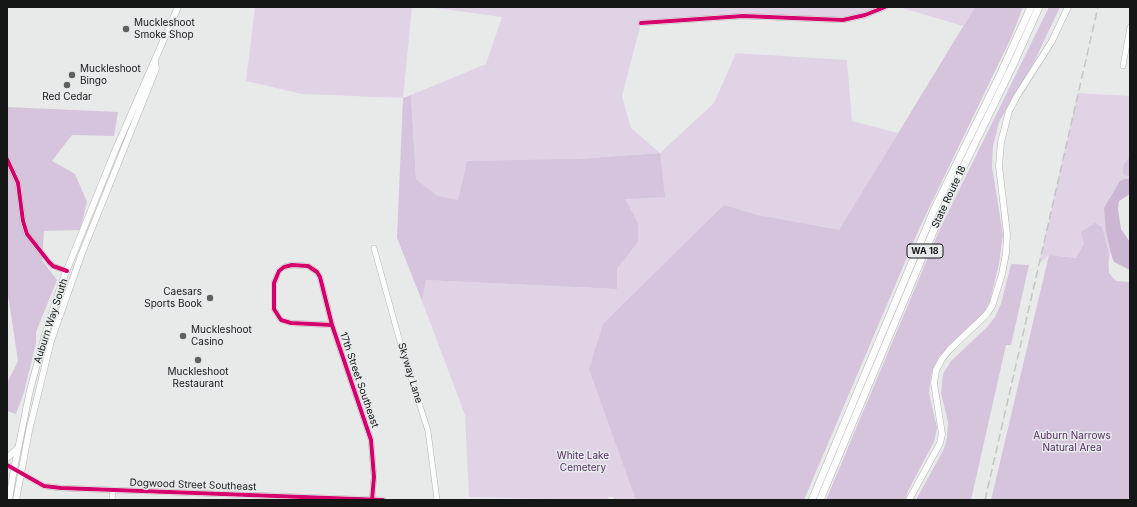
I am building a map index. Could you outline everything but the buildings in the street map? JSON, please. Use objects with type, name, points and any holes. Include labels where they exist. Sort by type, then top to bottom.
[{"type":"highway","name":"State Route 18","points":[[812,500],[934,210],[1000,75],[1031,7]]},
{"type":"highway","name":"State Route 18","points":[[820,500],[941,213],[1015,61],[1039,7]]},
{"type":"main road","name":"Auburn Way South","points":[[9,500],[18,446],[39,357],[67,271],[150,68],[155,62],[178,7]]},
{"type":"main road","points":[[909,500],[940,443],[942,434],[934,382],[936,370],[950,349],[986,315],[992,306],[1002,274],[1006,253],[1007,234],[999,166],[1002,142],[1010,111],[1017,96],[1052,41],[1068,7]]},
{"type":"main road","name":"Auburn Way South","points":[[16,500],[20,472],[37,394],[64,303],[156,71],[155,62]]},
{"type":"main road","points":[[37,394],[33,390],[40,364],[39,357]]},
{"type":"main road","points":[[7,458],[16,450],[18,446]]},
{"type":"street","points":[[640,23],[743,16],[843,20],[865,15],[885,7]]},
{"type":"street","points":[[1122,66],[1130,27]]},
{"type":"street","points":[[7,159],[18,183],[23,220],[27,234],[53,266],[67,271]]},
{"type":"street","name":"Skyway Lane","points":[[374,248],[402,349],[428,431],[437,500]]},
{"type":"street","name":"17th Street Southeast","points":[[332,325],[285,322],[277,316],[274,309],[274,283],[279,271],[284,267],[292,265],[308,266],[313,268],[320,277],[332,325],[371,440],[374,477],[372,500]]},
{"type":"street","name":"Dogwood Street Southeast","points":[[7,465],[44,486],[51,487],[383,500]]},
{"type":"street","points":[[112,500],[113,490]]},
{"type":"green space","points":[[255,7],[412,7],[403,98],[302,94],[246,81]]},
{"type":"green space","points":[[428,7],[885,7],[843,20],[743,16],[641,23],[622,96],[631,128],[660,153],[577,159],[459,202],[438,196],[416,179],[411,95],[486,64],[502,17]]},
{"type":"green space","points":[[899,7],[975,7],[963,26]]},
{"type":"green space","points":[[975,7],[1023,7],[1011,38],[919,229],[804,500],[636,500],[589,369],[603,324],[724,205],[758,215],[839,230]]},
{"type":"green space","points":[[1049,7],[1060,7],[1034,62],[999,122],[993,146],[992,167],[1003,235],[999,264],[990,301],[985,311],[977,321],[939,356],[931,375],[929,393],[937,428],[934,442],[908,491],[905,500],[826,500],[939,231]]},
{"type":"green space","name":"White Lake Cemetery","points":[[736,53],[847,60],[852,121],[898,133],[839,231],[758,215],[724,205],[634,491],[636,500],[616,500],[613,497],[609,497],[607,500],[469,497],[465,415],[422,301],[426,280],[617,289],[617,269],[638,242],[638,223],[624,199],[660,153],[714,103]]},
{"type":"green space","points":[[1078,93],[1130,96],[1130,179],[1125,179],[1106,232],[1111,250],[1109,261],[1049,255],[1039,264]]},
{"type":"green space","points":[[411,95],[416,179],[438,196],[458,200],[467,161],[577,159],[660,153],[665,197],[625,199],[638,223],[638,242],[617,269],[617,289],[426,280],[422,301],[397,238],[403,98]]},
{"type":"green space","points":[[7,107],[118,112],[114,136],[72,135],[52,161],[75,174],[87,202],[80,230],[44,231],[42,260],[57,280],[36,332],[36,343],[24,392],[16,414],[7,411],[7,383],[18,361],[7,288]]},
{"type":"green space","points":[[1130,157],[1130,176],[1128,176],[1124,175],[1123,170],[1124,164]]},
{"type":"green space","name":"Auburn Narrows Natural Area","points":[[1095,223],[1102,227],[1108,250],[1109,273],[1116,281],[1130,282],[1130,500],[991,500],[1049,255],[1076,258],[1084,244],[1081,232]]},
{"type":"green space","points":[[1011,264],[1029,265],[1011,345],[1006,345],[971,500],[916,500],[944,449],[947,437],[948,422],[941,393],[943,374],[951,361],[987,327],[995,317],[1001,304]]},
{"type":"shaded area","points":[[1130,179],[1130,194],[1119,201],[1118,209],[1121,229],[1130,242],[1130,270],[1114,262],[1106,232],[1104,208],[1120,181]]},
{"type":"railway","points":[[985,500],[1098,7]]},
{"type":"cycle path","points":[[641,23],[743,16],[843,20],[865,15],[885,7]]},
{"type":"cycle path","points":[[7,159],[18,183],[23,221],[27,234],[53,266],[67,271]]},
{"type":"cycle path","points":[[332,325],[291,323],[281,320],[274,309],[274,283],[279,271],[284,267],[292,265],[308,266],[317,272],[320,277],[332,325],[371,440],[374,477],[372,500]]},
{"type":"cycle path","points":[[7,465],[44,486],[61,488],[383,500]]},
{"type":"place","name":"Muckleshoot Smoke Shop","points":[[126,29]]},
{"type":"place","name":"Muckleshoot Bingo","points":[[72,75]]},
{"type":"place","name":"Red Cedar","points":[[67,85]]},
{"type":"place","name":"Caesars Sports Book","points":[[210,298]]},
{"type":"place","name":"Muckleshoot Casino","points":[[183,336]]},
{"type":"place","name":"Muckleshoot Restaurant","points":[[198,360]]}]
